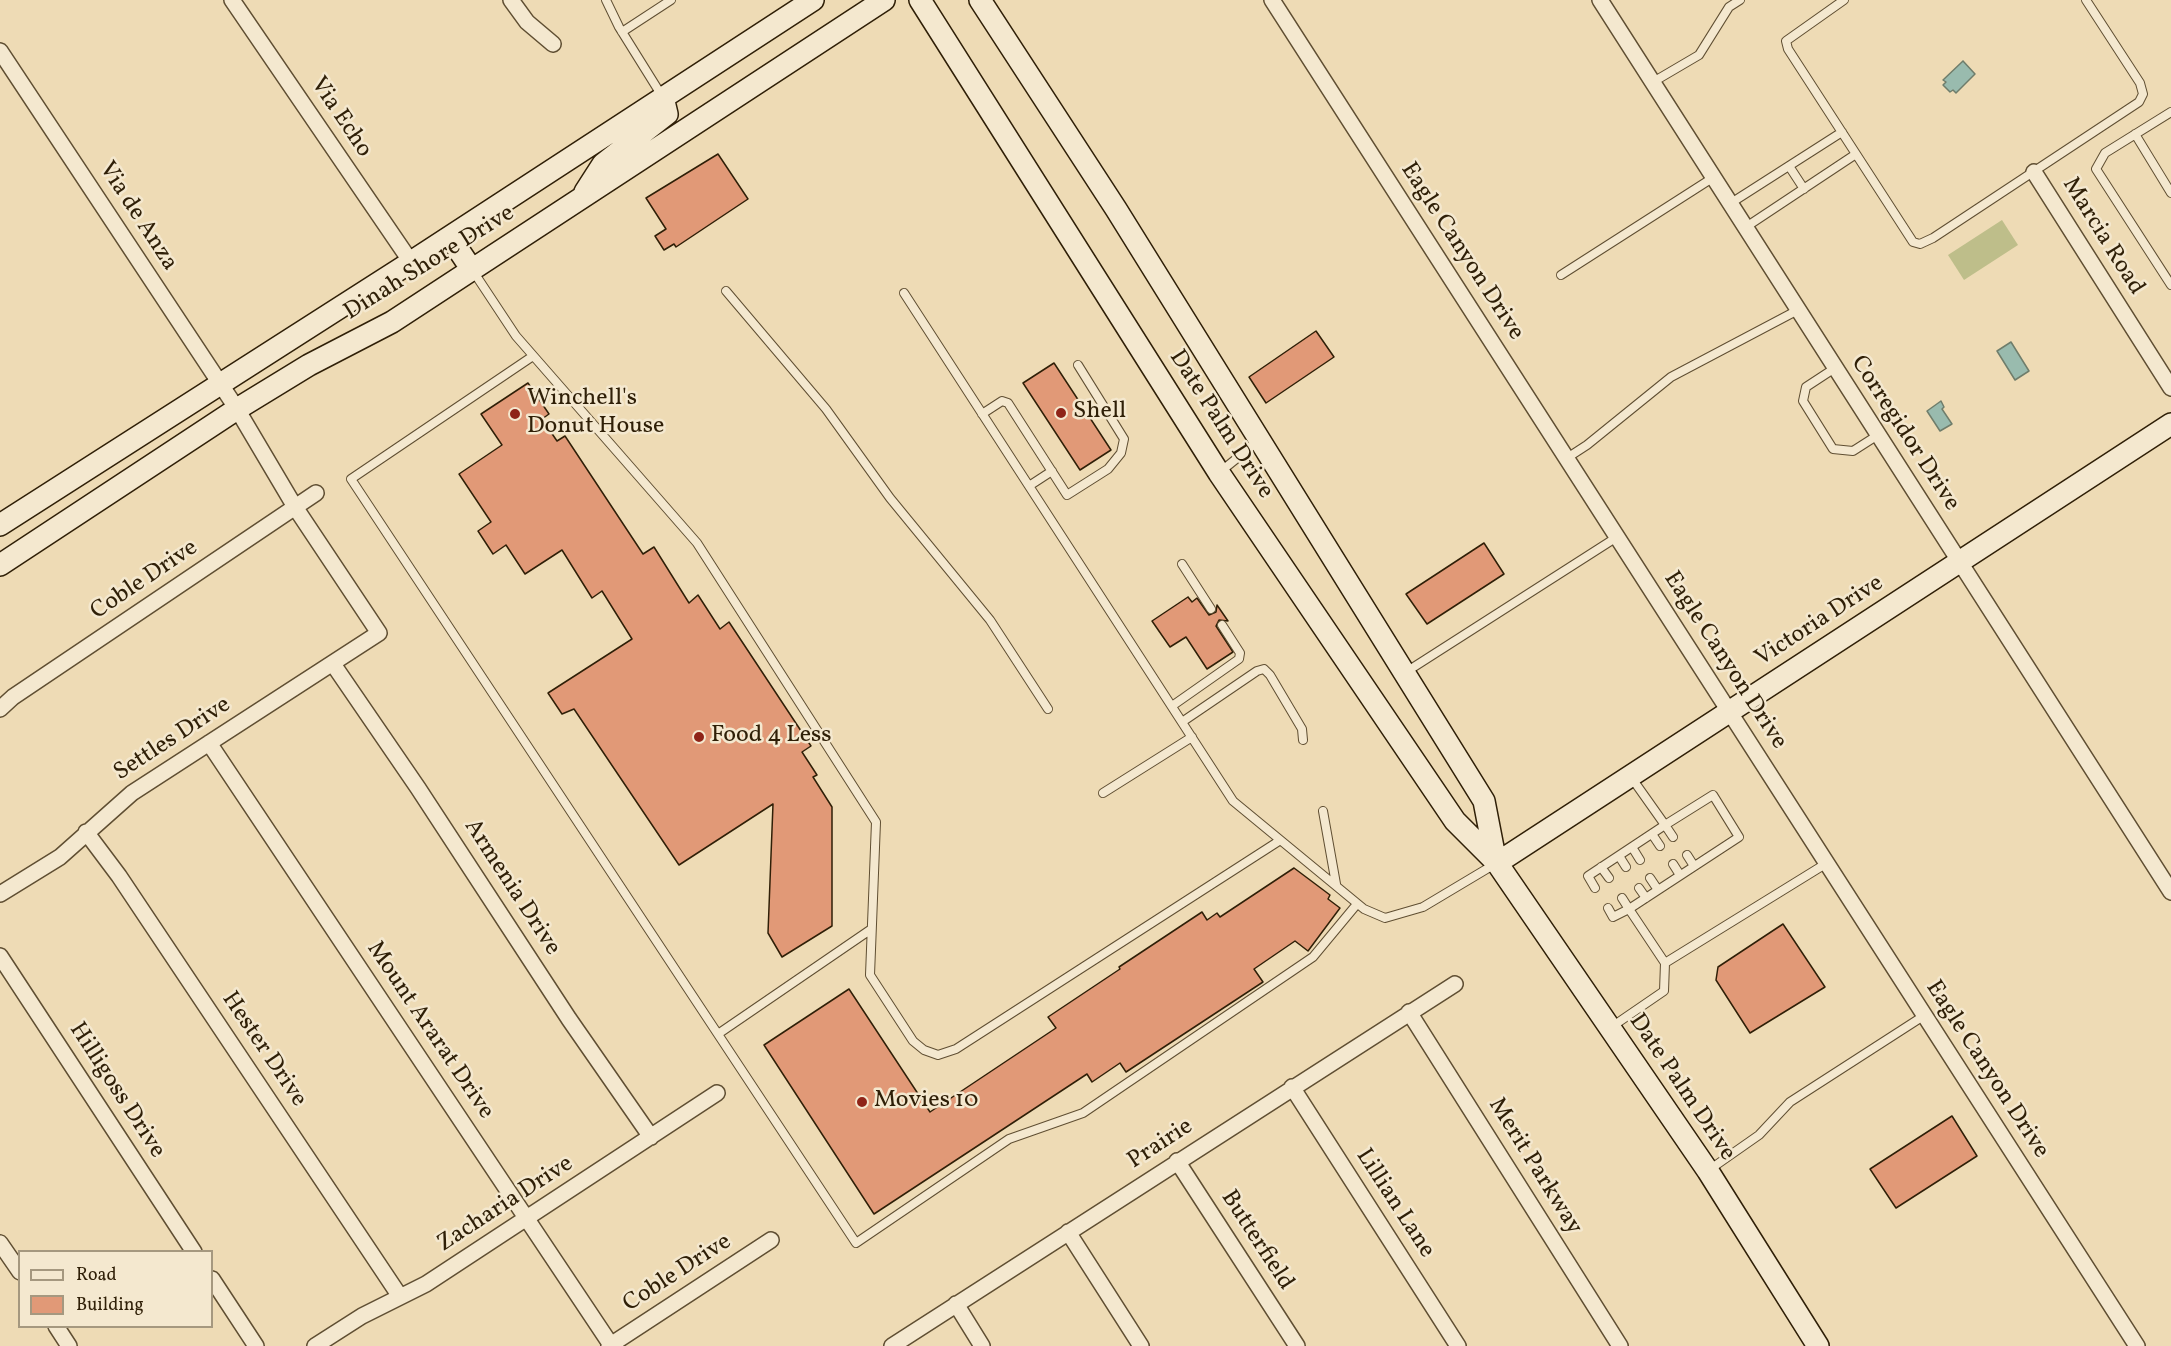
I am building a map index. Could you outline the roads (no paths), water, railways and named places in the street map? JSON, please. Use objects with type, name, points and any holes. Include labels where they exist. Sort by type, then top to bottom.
[{"type":"main road","name":"Dinah Shore Drive","points":[[0,525],[450,237],[796,7],[813,0]]},
{"type":"main road","name":"Dinah Shore Drive","points":[[0,565],[237,409],[309,365],[392,322],[884,0]]},
{"type":"main road","name":"Date Palm Drive","points":[[920,0],[1219,473],[1455,821],[1497,863],[1708,1171],[1818,1346]]},
{"type":"main road","name":"Date Palm Drive","points":[[980,0],[1107,195],[1484,801],[1497,863]]},
{"type":"main road","points":[[579,200],[603,164],[667,114],[667,105],[663,97]]},
{"type":"main road","points":[[450,237],[472,270]]},
{"type":"main road","points":[[237,409],[239,398],[251,382],[320,337],[339,309]]},
{"type":"main road","name":"Victoria Drive","points":[[1497,863],[2171,424]]},
{"type":"street","name":"Via Echo","points":[[232,0],[411,262]]},
{"type":"street","points":[[511,0],[527,22],[553,44]]},
{"type":"street","name":"Eagle Canyon Drive","points":[[1272,0],[2137,1346]]},
{"type":"street","name":"Corregidor Drive","points":[[1600,0],[2171,892]]},
{"type":"street","name":"Via de Anza","points":[[0,51],[237,409],[295,507],[379,633]]},
{"type":"street","name":"Marcia Road","points":[[2034,172],[2171,388]]},
{"type":"street","name":"Coble Drive","points":[[0,709],[13,697],[316,493]]},
{"type":"street","name":"Settles Drive","points":[[0,894],[60,857],[132,793],[379,633]]},
{"type":"street","name":"Armenia Drive","points":[[333,664],[418,788],[569,1019],[651,1137]]},
{"type":"street","name":"Mount Ararat Drive","points":[[209,743],[610,1345]]},
{"type":"street","name":"Hester Drive","points":[[86,832],[126,885],[399,1295]]},
{"type":"street","name":"Hilligoss Drive","points":[[0,956],[193,1250]]},
{"type":"street","name":"Prairie","points":[[891,1346],[1455,984]]},
{"type":"street","name":"Merit Parkway","points":[[1410,1012],[1620,1346]]},
{"type":"street","name":"Lillian Lane","points":[[1293,1087],[1458,1346]]},
{"type":"street","name":"Zacharia Drive","points":[[315,1346],[326,1336],[399,1295],[426,1284],[717,1094]]},
{"type":"street","name":"Butterfield","points":[[1177,1161],[1297,1346]]},
{"type":"street","points":[[1068,1232],[1141,1346]]},
{"type":"street","name":"Coble Drive","points":[[610,1345],[771,1240]]},
{"type":"street","points":[[0,1243],[18,1269]]},
{"type":"street","points":[[213,1281],[256,1346]]},
{"type":"street","points":[[956,1304],[982,1346]]},
{"type":"street","points":[[49,1346],[62,1336]]},
{"type":"lane","points":[[606,0],[622,32],[663,97]]},
{"type":"lane","points":[[622,32],[671,0]]},
{"type":"lane","points":[[1653,82],[1699,55],[1729,7],[1740,0]]},
{"type":"lane","points":[[1844,0],[1786,41],[1913,242],[1920,244],[1933,238],[2139,102],[2143,94],[2140,83],[2086,0]]},
{"type":"lane","points":[[2171,112],[2105,153],[2096,169],[2171,285]]},
{"type":"lane","points":[[1731,203],[1842,132]]},
{"type":"lane","points":[[2135,134],[2171,193]]},
{"type":"lane","points":[[1746,227],[1856,154]]},
{"type":"lane","points":[[1789,166],[1804,189]]},
{"type":"lane","points":[[1561,275],[1714,177]]},
{"type":"lane","points":[[472,270],[516,336],[696,543],[876,822],[870,975],[913,1041],[924,1050],[938,1055],[956,1049],[1279,841]]},
{"type":"lane","points":[[726,291],[826,410],[890,498],[990,620],[1048,709]]},
{"type":"lane","points":[[904,293],[1233,801],[1358,904],[1385,918],[1423,907],[1497,863]]},
{"type":"lane","points":[[1567,458],[1587,445],[1671,376],[1798,310]]},
{"type":"lane","points":[[534,356],[351,479],[856,1243],[1009,1139],[1083,1113],[1313,957],[1358,904]]},
{"type":"lane","points":[[982,414],[1002,401],[1008,403],[1067,495],[1108,469],[1121,453],[1124,439],[1078,365]]},
{"type":"lane","points":[[1835,368],[1806,387],[1803,401],[1833,449],[1853,451],[1878,435]]},
{"type":"lane","points":[[1219,473],[1260,439]]},
{"type":"lane","points":[[1029,486],[1052,471]]},
{"type":"lane","points":[[1405,673],[1617,537]]},
{"type":"lane","points":[[1182,564],[1211,609]]},
{"type":"lane","points":[[1172,706],[1239,659],[1240,653],[1222,625]]},
{"type":"lane","points":[[1182,722],[1257,671],[1264,669],[1270,675],[1302,729],[1303,740]]},
{"type":"lane","points":[[1103,793],[1192,737]]},
{"type":"lane","points":[[1630,776],[1673,837]]},
{"type":"lane","points":[[1595,888],[1588,876],[1713,795],[1739,837],[1629,909],[1613,917],[1608,908]]},
{"type":"lane","points":[[1323,811],[1336,884]]},
{"type":"lane","points":[[1652,834],[1660,846]]},
{"type":"lane","points":[[1632,847],[1640,860]]},
{"type":"lane","points":[[1687,855],[1695,866]]},
{"type":"lane","points":[[1619,856],[1626,867]]},
{"type":"lane","points":[[1665,963],[1827,863]]},
{"type":"lane","points":[[1673,864],[1680,875]]},
{"type":"lane","points":[[1601,867],[1609,878]]},
{"type":"lane","points":[[1650,878],[1658,890]]},
{"type":"lane","points":[[1639,888],[1646,898]]},
{"type":"lane","points":[[1610,1028],[1664,991],[1665,963],[1622,898]]},
{"type":"lane","points":[[718,1034],[870,930]]},
{"type":"lane","points":[[1708,1171],[1759,1135],[1790,1102],[1925,1015]]},
{"type":"place","name":"Shell","points":[[1061,413]]},
{"type":"place","name":"Winchell's Donut House","points":[[515,414]]},
{"type":"place","name":"Food 4 Less","points":[[699,737]]},
{"type":"place","name":"Movies 10","points":[[862,1102]]}]
